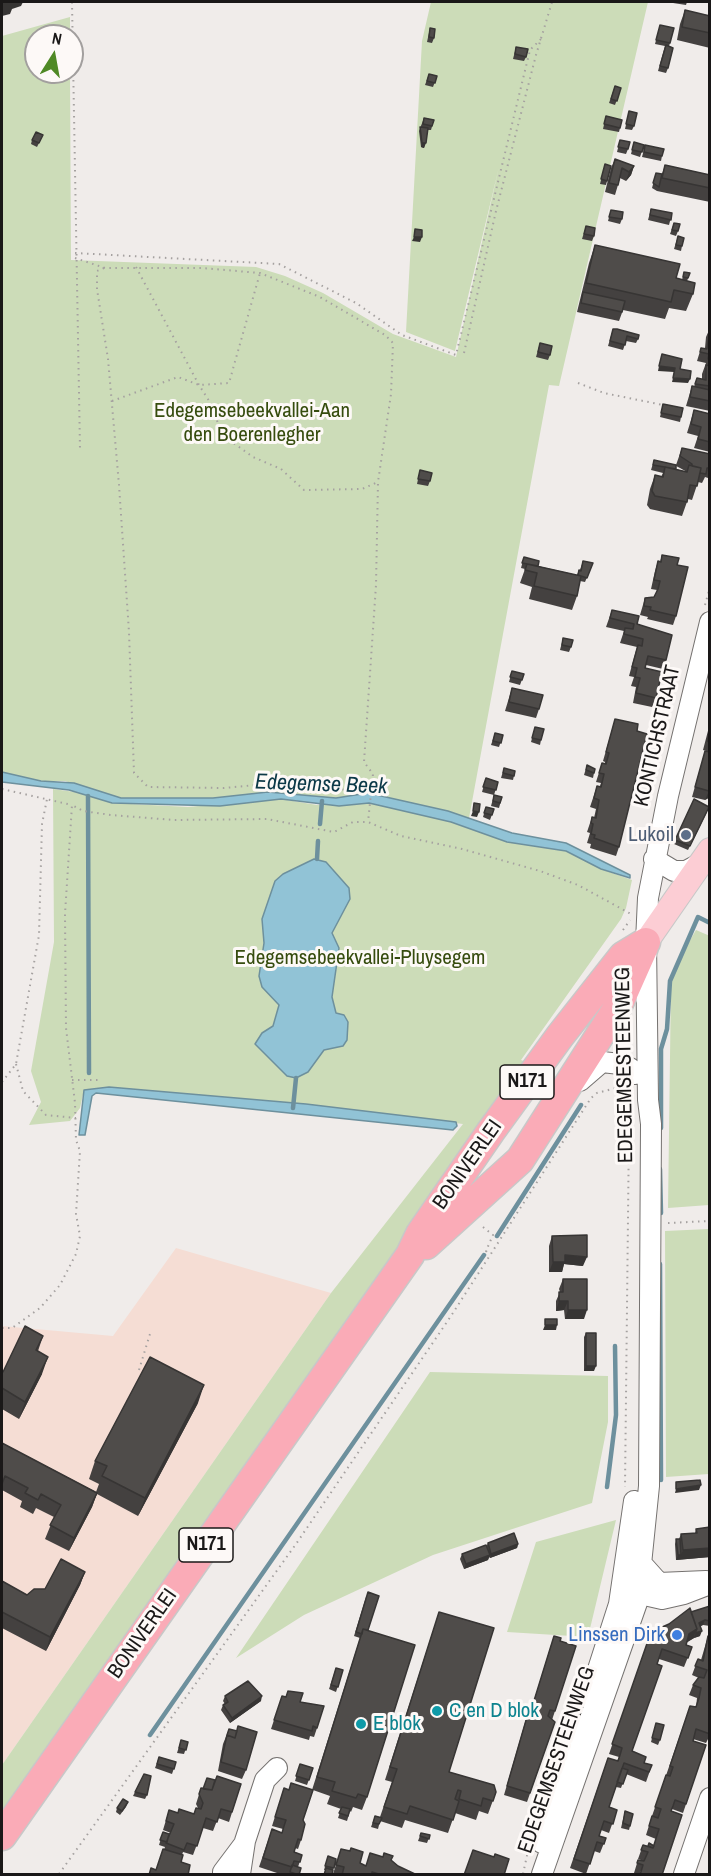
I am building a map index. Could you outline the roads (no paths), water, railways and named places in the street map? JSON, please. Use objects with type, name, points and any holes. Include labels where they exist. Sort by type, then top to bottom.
[{"type":"highway","name":"BONIVERLEI","points":[[410,1255],[423,1247],[520,1160],[616,1010],[635,949]]},
{"type":"highway","name":"BONIVERLEI","points":[[2,1836],[410,1255],[420,1234],[492,1131],[560,1036],[635,949]]},
{"type":"main road","name":"BONIVERLEI","points":[[635,949],[705,857]]},
{"type":"street","name":"KONTICHSTRAAT","points":[[635,949],[710,621]]},
{"type":"street","points":[[654,859],[675,871],[686,871],[705,857]]},
{"type":"street","name":"KONTICHSTRAAT","points":[[635,949],[636,934],[648,898]]},
{"type":"street","name":"EDEGEMSESTEENWEG","points":[[542,1874],[542,1844],[547,1821],[634,1565],[638,1116],[627,1069],[634,992],[635,949]]},
{"type":"street","name":"EDEGEMSESTEENWEG","points":[[635,949],[651,1124],[651,1224],[635,1504]]},
{"type":"street","name":"BONIVERLEI","points":[[559,1102],[602,1062],[627,1069]]},
{"type":"street","points":[[634,1565],[659,1583],[700,1580],[710,1582],[684,1594],[662,1599],[640,1594],[632,1587],[634,1565]]},
{"type":"street","name":"EDEGEMSESTEENWEG","points":[[542,1874],[640,1594]]},
{"type":"street","points":[[227,1874],[245,1842],[265,1780],[277,1768]]},
{"type":"street","points":[[684,1875],[702,1845],[710,1798]]},
{"type":"water","points":[[2,772],[41,781],[74,783],[121,798],[213,798],[268,792],[336,798],[368,793],[448,811],[512,833],[566,843],[630,875],[630,878],[601,869],[566,851],[507,842],[451,822],[369,803],[339,806],[281,799],[220,806],[112,803],[69,790],[2,782]]},
{"type":"water","points":[[314,859],[326,862],[349,888],[350,899],[332,933],[339,948],[332,997],[336,1013],[344,1015],[348,1022],[347,1040],[343,1046],[324,1050],[308,1072],[296,1078],[287,1076],[255,1044],[262,1033],[273,1026],[279,1005],[262,987],[259,976],[264,943],[262,919],[275,881],[283,874]]},
{"type":"water","points":[[109,1087],[306,1104],[456,1122],[457,1126],[453,1130],[96,1093],[92,1096],[85,1135],[79,1135],[84,1090]]},
{"type":"waterway","points":[[88,796],[89,1073]]},
{"type":"waterway","name":"Edegemse Beek","points":[[320,824],[322,801]]},
{"type":"waterway","points":[[317,859],[318,841]]},
{"type":"waterway","points":[[661,1128],[661,1049],[667,1029],[670,981],[698,917],[710,923]]},
{"type":"waterway","points":[[293,1108],[296,1078]]},
{"type":"waterway","points":[[497,1236],[581,1105]]},
{"type":"waterway","points":[[660,1169],[661,1213]]},
{"type":"waterway","points":[[150,1735],[484,1255]]},
{"type":"waterway","points":[[660,1264],[661,1480]]},
{"type":"waterway","points":[[607,1487],[616,1415],[615,1346]]},
{"type":"place","name":"Lukoil","points":[[686,835]]},
{"type":"place","name":"Linssen Dirk","points":[[677,1635]]},
{"type":"place","name":"C en D blok","points":[[437,1711]]},
{"type":"place","name":"E blok","points":[[361,1724]]},
{"type":"park label","name":"Edegemsebeekvallei-Aan den Boerenlegher","points":[[252,423]]},
{"type":"park label","name":"Edegemsebeekvallei-Pluysegem","points":[[360,958]]}]
